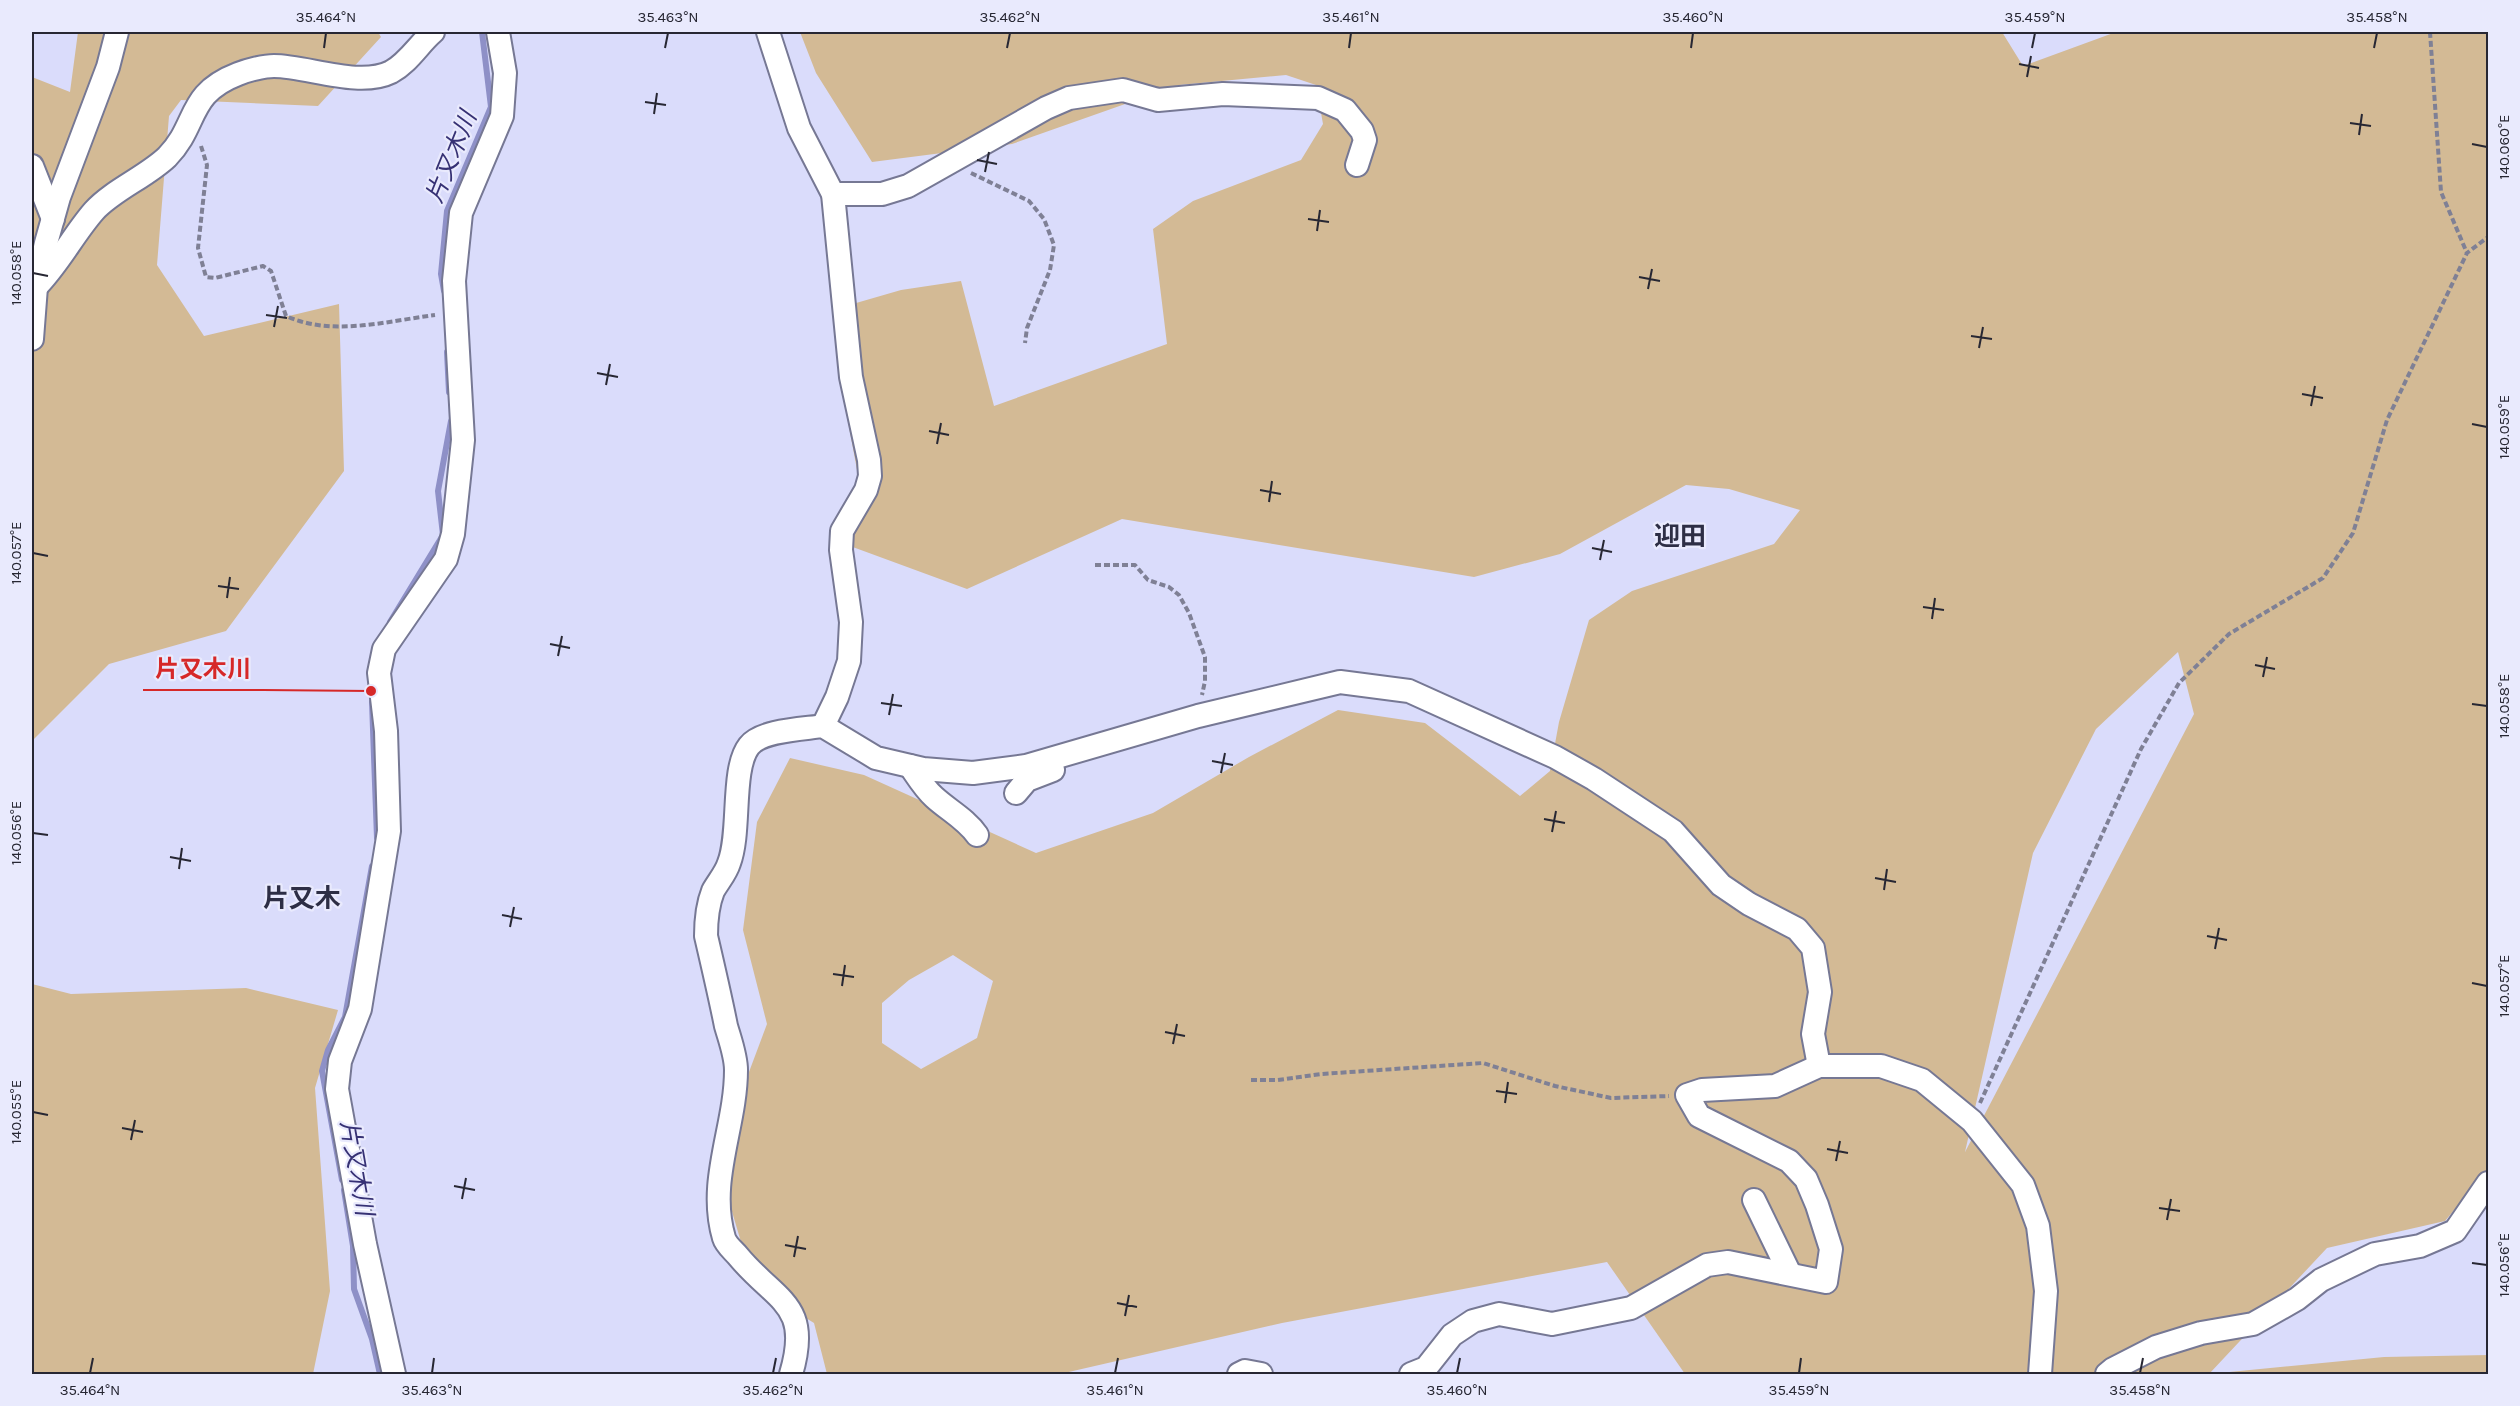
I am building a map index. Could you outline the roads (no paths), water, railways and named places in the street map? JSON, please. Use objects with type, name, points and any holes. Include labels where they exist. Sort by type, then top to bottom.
[{"type":"street","points":[[32,339],[36,287],[53,219],[108,68],[117,32]]},
{"type":"street","points":[[394,1374],[365,1244],[338,1089],[340,1061],[360,1009],[389,831],[386,730],[379,674],[384,649],[446,559],[453,534],[463,440],[454,280],[461,213],[501,116],[505,73],[498,32]]},
{"type":"street","points":[[768,32],[799,128],[833,194],[851,377],[869,460],[870,476],[866,490],[842,531],[841,550],[851,622],[849,661],[837,697],[823,726]]},
{"type":"street","points":[[36,287],[51,272],[95,210],[166,157],[183,136],[196,105],[209,89],[239,73],[273,66],[360,77],[388,73],[402,65],[421,37]]},
{"type":"street","points":[[833,194],[882,194],[908,186],[1046,108],[1069,98],[1123,90],[1158,100],[1223,94],[1318,98],[1345,110],[1362,131],[1365,140],[1357,165]]},
{"type":"street","points":[[32,166],[53,219]]},
{"type":"street","points":[[791,1374],[796,1356],[798,1330],[790,1309],[775,1290],[747,1267],[725,1240],[721,1213],[720,1171],[735,1087],[736,1067],[706,936],[706,916],[714,891],[729,863],[736,827],[741,762],[749,746],[759,738],[823,726],[876,758],[910,766],[973,772],[1026,766],[1198,716],[1340,682],[1409,691],[1555,757],[1594,779],[1674,831],[1721,885],[1749,904],[1797,929],[1813,948],[1820,992],[1813,1034],[1819,1066]]},
{"type":"street","points":[[1016,793],[1027,780],[1060,767],[1078,751]]},
{"type":"street","points":[[910,766],[931,795],[951,812],[969,823],[977,834]]},
{"type":"street","points":[[1411,1374],[1426,1368],[1452,1335],[1473,1322],[1499,1314],[1552,1324],[1631,1308],[1707,1265],[1728,1262],[1826,1282],[1831,1250],[1806,1179],[1789,1161],[1699,1116],[1687,1095],[1702,1090],[1775,1086],[1819,1066],[1881,1066],[1922,1080],[1972,1121],[2024,1185],[2038,1226],[2046,1291],[2040,1374]]},
{"type":"street","points":[[2107,1374],[2156,1347],[2201,1333],[2253,1324],[2297,1299],[2321,1280],[2375,1254],[2420,1246],[2454,1231],[2488,1184]]},
{"type":"street","points":[[1754,1200],[1790,1274]]},
{"type":"street","points":[[1239,1374],[1245,1371],[1261,1374]]},
{"type":"waterway","name":"片又木川","points":[[444,291],[441,274],[447,211],[491,107],[482,32]]},
{"type":"waterway","name":"片又木川","points":[[447,352],[449,392]]},
{"type":"waterway","name":"片又木川","points":[[390,622],[443,535],[438,491],[451,421]]},
{"type":"waterway","name":"片又木川","points":[[372,702],[377,838]]},
{"type":"waterway","name":"片又木川","points":[[342,1180],[322,1071],[328,1050],[345,1017],[372,866]]},
{"type":"waterway","name":"片又木川","points":[[344,1190],[353,1246],[354,1289],[372,1339],[380,1374]]},
{"type":"place","name":"片又木川","points":[[371,691]]},
{"type":"district","name":"迎田","points":[[1680,536]]},
{"type":"district","name":"片又木","points":[[302,898]]}]
